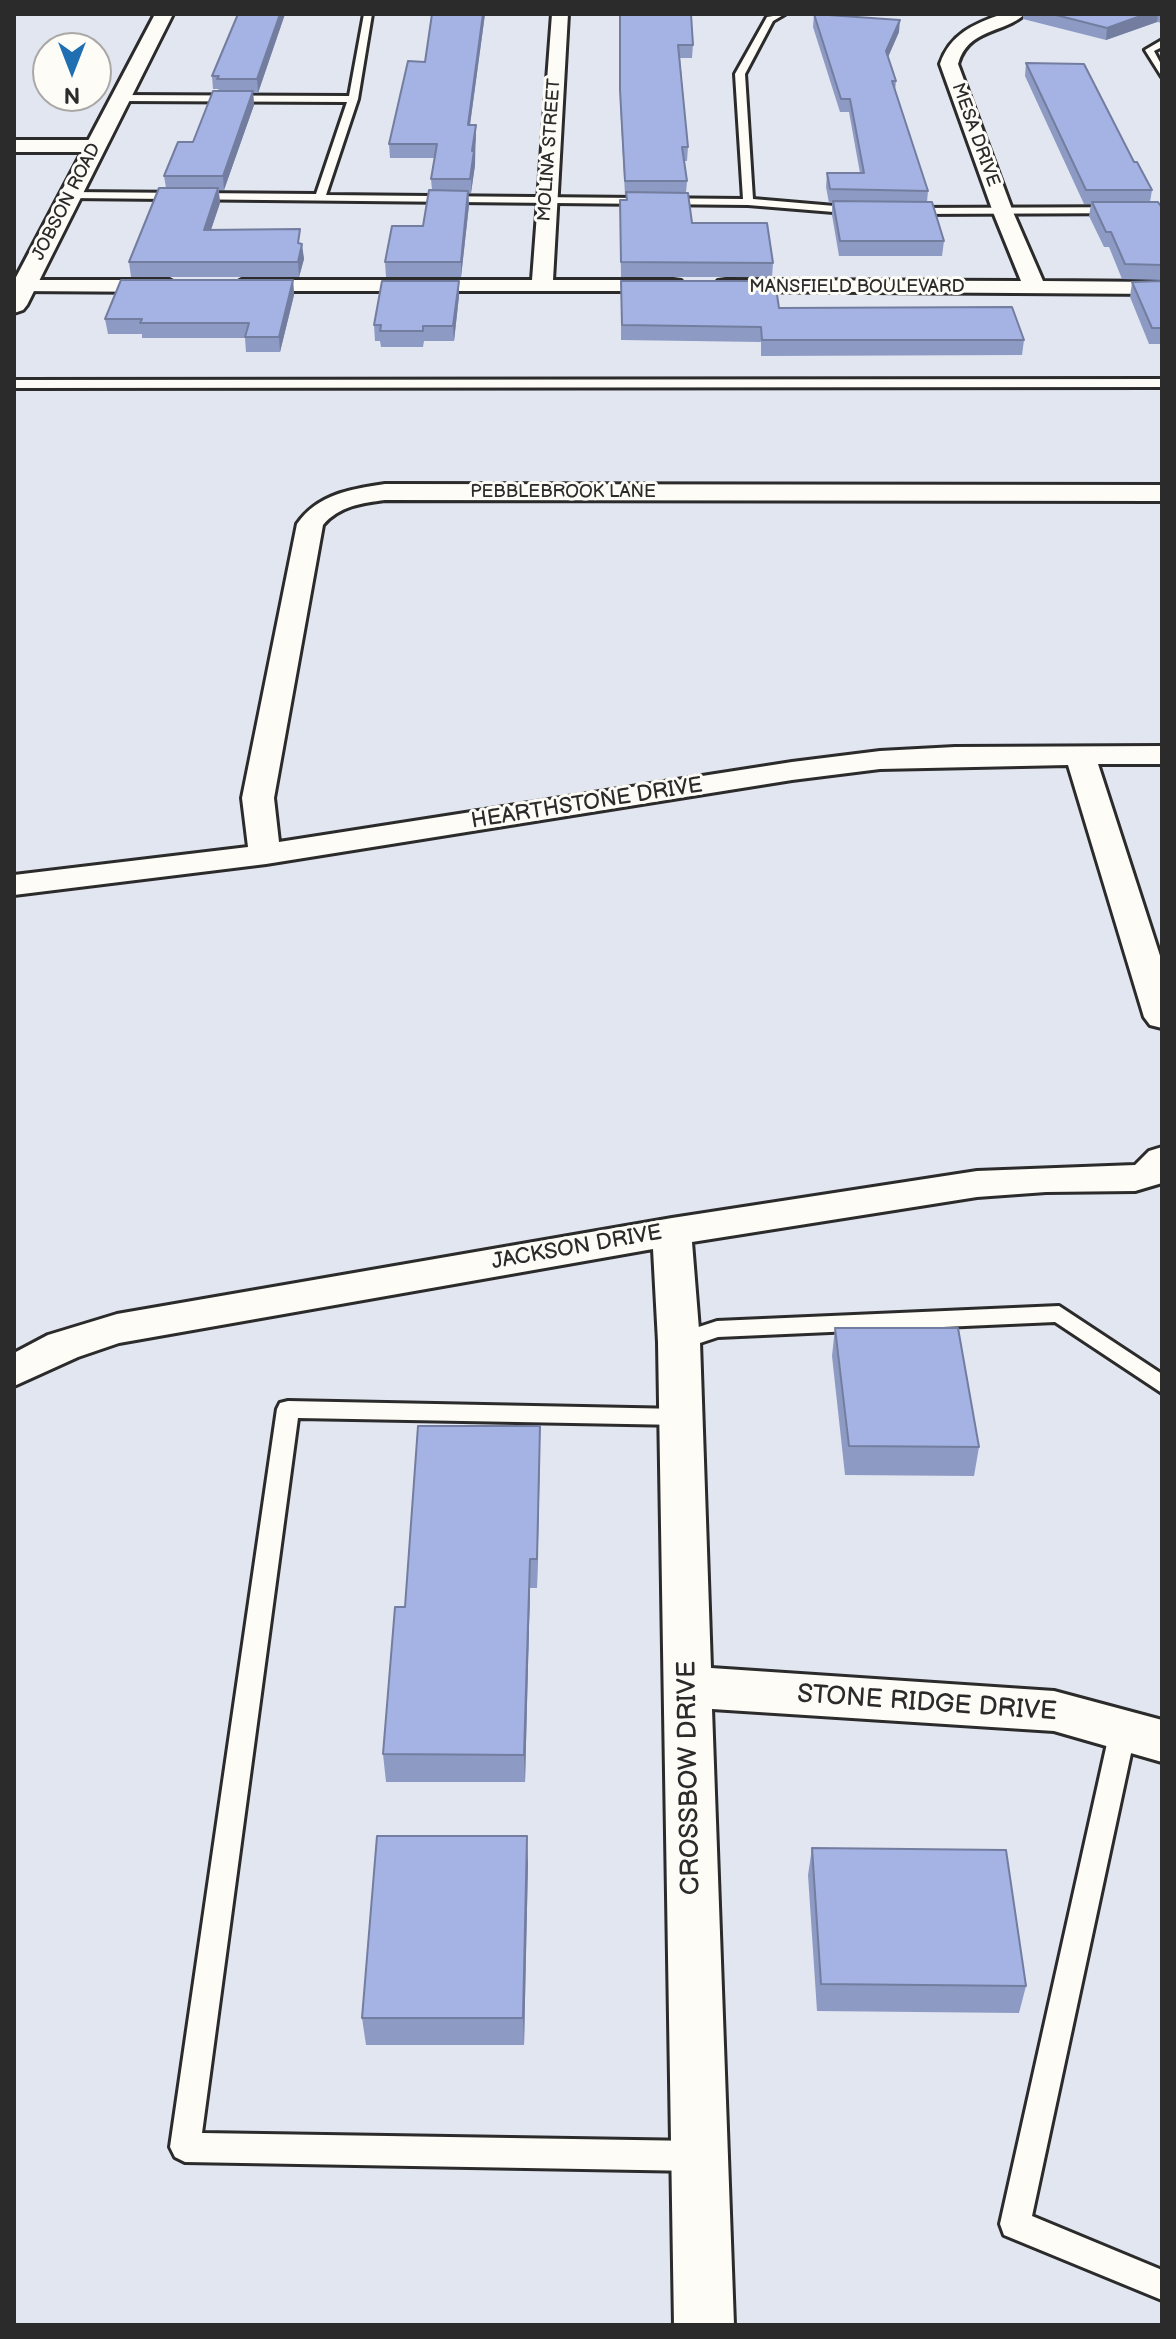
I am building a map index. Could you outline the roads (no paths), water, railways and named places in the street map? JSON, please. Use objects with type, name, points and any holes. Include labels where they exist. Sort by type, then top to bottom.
[{"type":"street","name":"JOBSON ROAD","points":[[19,296],[164,14]]},
{"type":"street","name":"MOLINA STREET","points":[[542,286],[560,14]]},
{"type":"street","name":"MESA DRIVE","points":[[1017,14],[978,29],[957,44],[951,52],[949,64],[1003,212],[1035,288]]},
{"type":"street","points":[[14,146],[96,146]]},
{"type":"street","points":[[19,296],[196,286]]},
{"type":"street","name":"MANSFIELD BOULEVARD","points":[[228,286],[1162,288]]},
{"type":"street","name":"PEBBLEBROOK LANE","points":[[266,854],[259,823],[258,798],[310,524],[317,512],[334,504],[385,492],[1162,493]]},
{"type":"street","points":[[1080,754],[1162,1017]]},
{"type":"street","name":"HEARTHSTONE DRIVE","points":[[14,885],[266,854],[851,764],[955,756],[1162,755]]},
{"type":"street","name":"JACKSON DRIVE","points":[[14,1371],[63,1346],[117,1329],[672,1232],[977,1184],[1135,1178],[1156,1167]]},
{"type":"street","name":"CROSSBOW DRIVE","points":[[672,1232],[679,1342],[704,2325]]},
{"type":"street","name":"STONE RIDGE DRIVE","points":[[688,1687],[1054,1711],[1143,1736]]},
{"type":"lane","points":[[321,195],[353,99],[368,14]]},
{"type":"lane","points":[[748,202],[740,74],[770,19],[781,14]]},
{"type":"lane","points":[[1162,43],[1149,50],[1162,74]]},
{"type":"lane","points":[[121,98],[353,99]]},
{"type":"lane","points":[[70,195],[321,195],[546,202],[748,202],[868,211]]},
{"type":"lane","points":[[898,211],[1162,210]]},
{"type":"lane","points":[[14,384],[1162,383]]},
{"type":"lane","points":[[679,1342],[717,1329],[1059,1314],[1162,1385]]},
{"type":"lane","points":[[681,1417],[288,1409],[185,2147],[700,2156]]},
{"type":"lane","points":[[1143,1736],[1015,2224],[1162,2285]]}]
